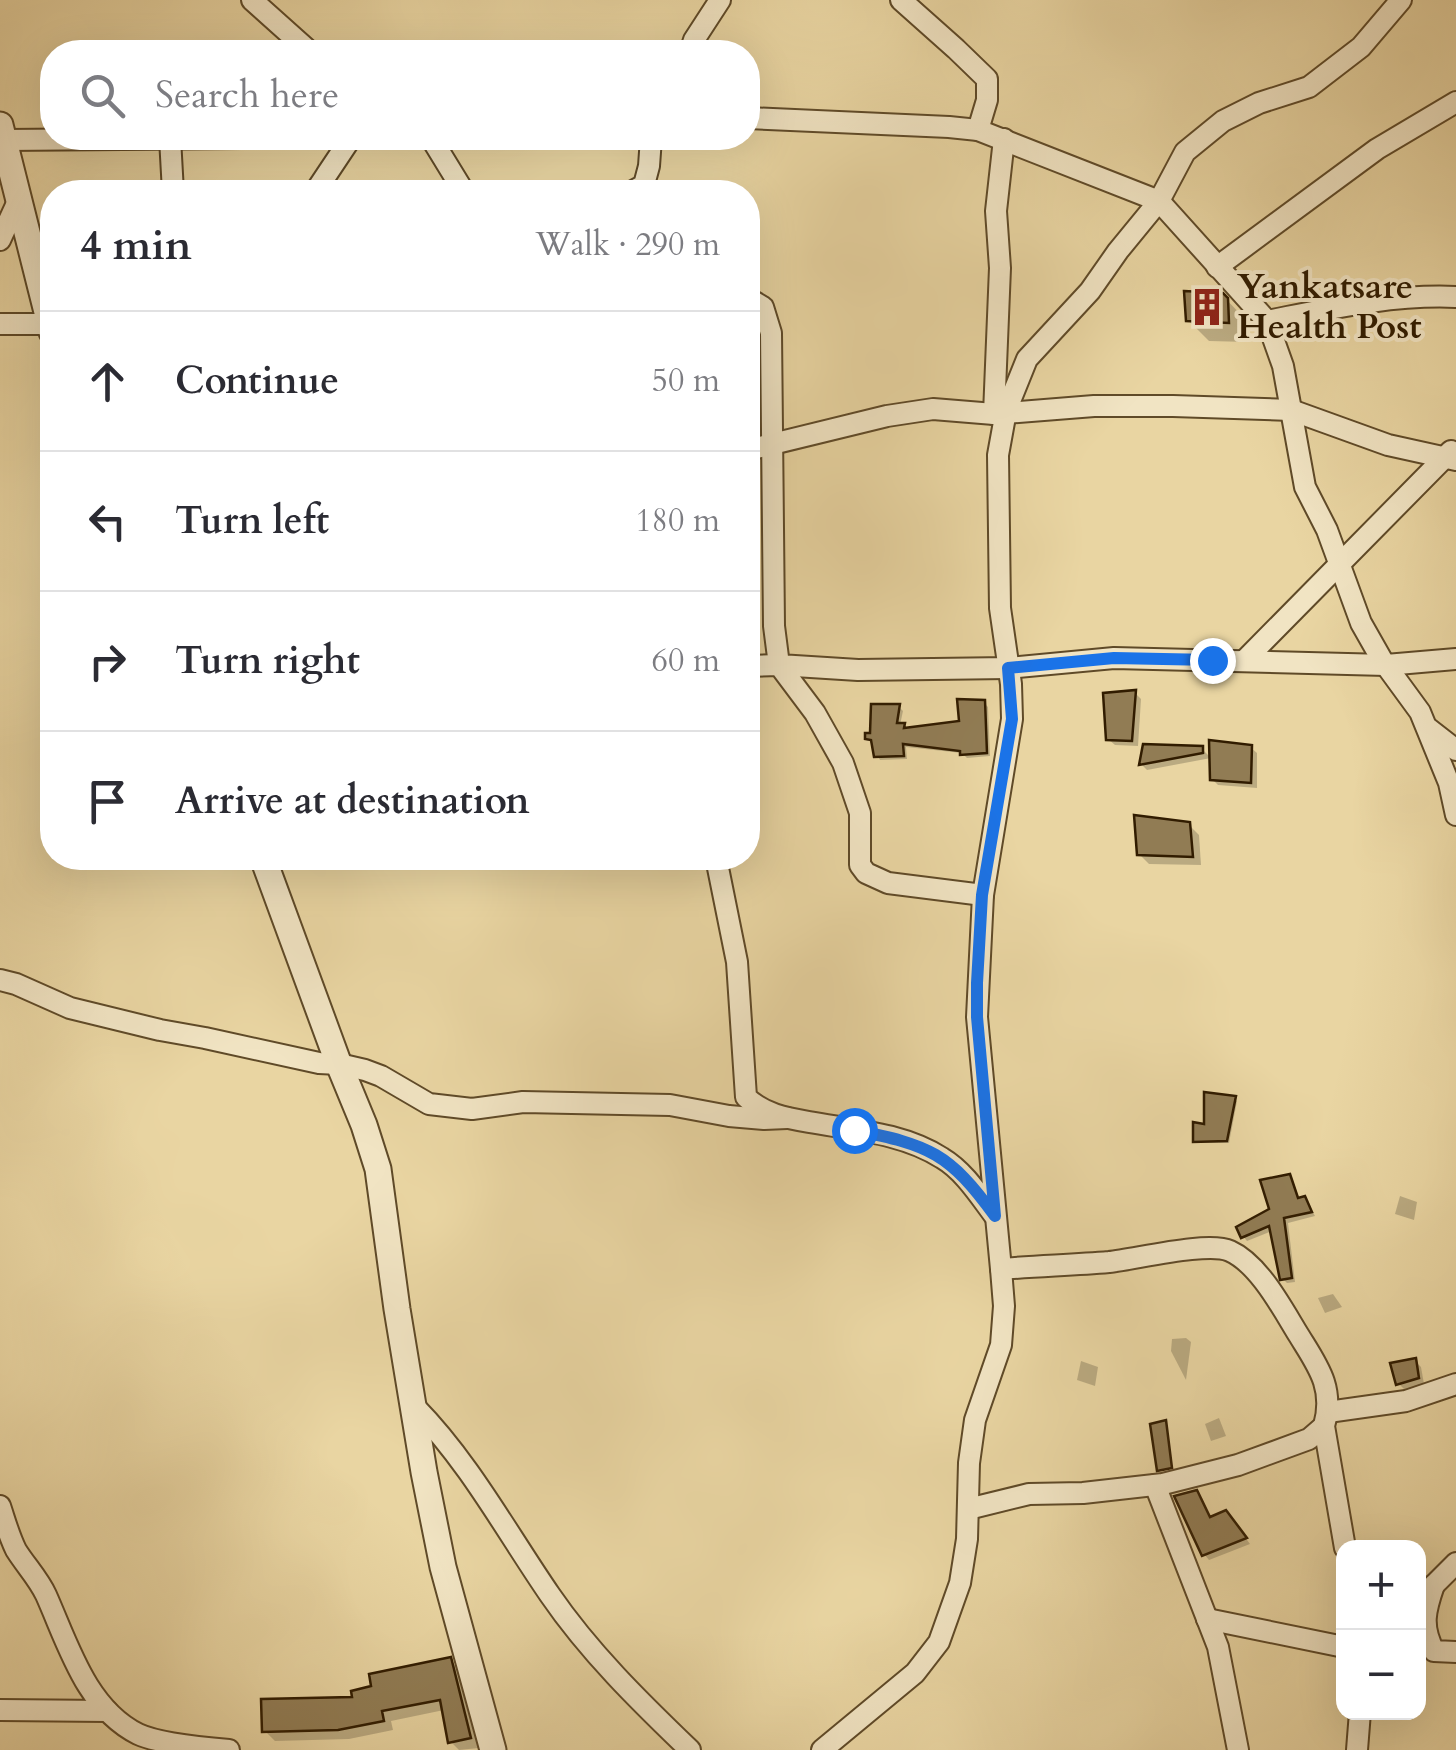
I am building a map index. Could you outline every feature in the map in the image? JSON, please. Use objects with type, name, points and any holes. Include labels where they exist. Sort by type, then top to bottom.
[{"type":"street","points":[[252,0],[297,40]]},
{"type":"street","points":[[694,40],[720,0]]},
{"type":"street","points":[[901,0],[987,79],[987,100],[978,130]]},
{"type":"street","points":[[1000,412],[1027,360],[1090,292],[1118,250],[1159,201],[1185,152],[1224,121],[1309,86],[1361,47],[1401,0]]},
{"type":"street","points":[[1217,267],[1377,149],[1456,102]]},
{"type":"street","points":[[760,118],[978,130],[1159,201],[1266,321],[1283,366],[1306,487],[1327,530],[1361,624],[1428,728],[1449,783],[1456,815]]},
{"type":"street","points":[[40,134],[2,133],[40,284]]},
{"type":"street","points":[[822,1750],[915,1672],[939,1642],[960,1583],[976,1420],[1000,1344],[1002,1268],[977,1017],[982,895],[1012,719],[1000,608],[1000,268],[996,212],[1004,139]]},
{"type":"street","points":[[171,150],[172,180]]},
{"type":"street","points":[[323,180],[343,150]]},
{"type":"street","points":[[438,150],[457,180]]},
{"type":"street","points":[[644,180],[651,150]]},
{"type":"street","points":[[0,240],[19,199]]},
{"type":"street","points":[[1266,321],[1337,307],[1428,296],[1456,298]]},
{"type":"street","points":[[760,304],[770,333],[776,656],[816,713],[843,764],[860,813],[860,864],[866,873],[888,883],[982,895]]},
{"type":"street","points":[[0,324],[40,327]]},
{"type":"street","points":[[760,446],[933,409],[1000,412],[1094,406],[1290,410],[1388,444],[1452,455]]},
{"type":"street","points":[[1244,661],[1452,455]]},
{"type":"street","points":[[760,666],[858,670],[1008,668],[1114,658],[1386,665],[1456,659]]},
{"type":"street","points":[[1428,728],[1456,750]]},
{"type":"street","points":[[267,870],[378,1169],[424,1472],[443,1567],[493,1750]]},
{"type":"street","points":[[718,870],[737,962],[746,1097],[756,1108],[787,1118],[912,1142],[946,1160],[995,1216]]},
{"type":"street","points":[[0,980],[70,1008],[382,1076],[429,1104],[472,1109],[524,1102],[670,1104],[730,1116],[787,1118]]},
{"type":"street","points":[[1002,1268],[1110,1262],[1193,1248],[1228,1250],[1250,1265],[1276,1299],[1327,1386],[1326,1419],[1344,1540]]},
{"type":"street","points":[[968,1509],[1029,1494],[1155,1485],[1238,1466],[1308,1439],[1326,1419],[1406,1402],[1456,1384]]},
{"type":"street","points":[[414,1407],[467,1469],[552,1597],[594,1650],[690,1750]]},
{"type":"street","points":[[1155,1485],[1218,1647],[1238,1750]]},
{"type":"street","points":[[0,1506],[8,1532],[34,1572],[70,1656],[107,1711],[143,1742],[229,1750]]},
{"type":"street","points":[[1426,1593],[1456,1563]]},
{"type":"street","points":[[1207,1620],[1336,1646]]},
{"type":"street","points":[[1426,1630],[1434,1651],[1456,1652]]},
{"type":"street","points":[[0,1710],[107,1711]]},
{"type":"street","points":[[1357,1750],[1359,1720]]},
{"type":"building","name":"Yankatsare Health Post","points":[[1184,291],[1223,293],[1228,298],[1229,323],[1186,321]]},
{"type":"building","points":[[1136,690],[1132,741],[1106,740],[1103,693]]},
{"type":"building","points":[[957,699],[985,700],[987,753],[960,755],[960,751],[903,744],[904,756],[874,757],[871,740],[865,739],[865,733],[870,733],[871,704],[900,704],[897,723],[905,723],[904,728],[959,721]]},
{"type":"building","points":[[1209,740],[1252,745],[1251,783],[1210,780]]},
{"type":"building","points":[[1143,744],[1203,746],[1203,753],[1139,765]]},
{"type":"building","points":[[1134,815],[1190,822],[1193,857],[1137,855]]},
{"type":"building","points":[[1204,1092],[1236,1096],[1227,1141],[1193,1142],[1193,1122],[1204,1124]]},
{"type":"building","points":[[1290,1174],[1298,1198],[1305,1196],[1312,1212],[1284,1218],[1292,1278],[1280,1280],[1269,1226],[1241,1238],[1236,1227],[1269,1209],[1260,1180]]},
{"type":"building","points":[[1416,1358],[1419,1378],[1396,1385],[1390,1363]]},
{"type":"building","points":[[1166,1420],[1172,1468],[1157,1471],[1150,1424]]},
{"type":"building","points":[[1197,1490],[1210,1517],[1226,1510],[1247,1538],[1202,1556],[1174,1496]]},
{"type":"building","points":[[451,1657],[471,1738],[448,1743],[440,1700],[382,1711],[384,1721],[338,1730],[262,1732],[261,1699],[352,1697],[351,1691],[371,1686],[369,1674]]},
{"type":"place","name":"Yankatsare Health Post","points":[[1207,307]]},
{"type":"route","points":[[854,1130],[912,1142],[946,1160],[995,1216],[977,983],[982,895],[1012,719],[1008,668],[1114,658],[1212,660]]}]
